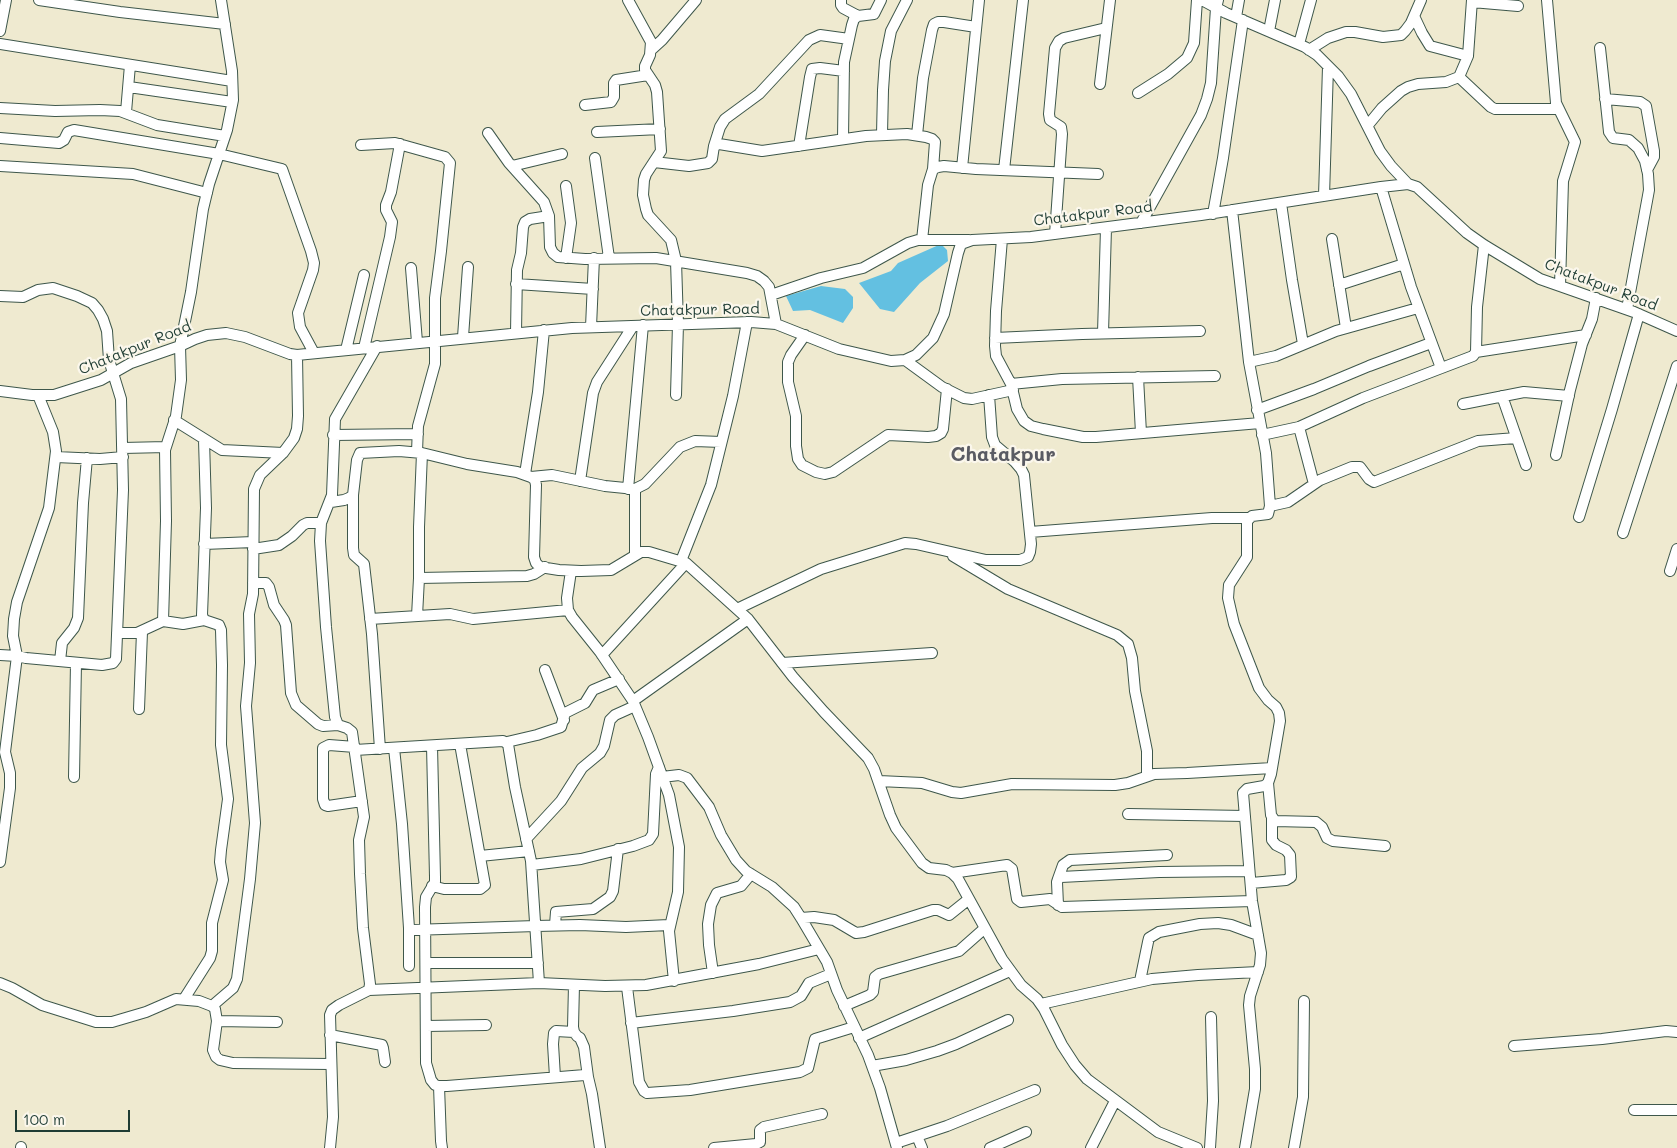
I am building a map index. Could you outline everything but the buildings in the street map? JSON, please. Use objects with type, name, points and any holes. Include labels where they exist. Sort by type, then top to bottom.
[{"type":"street","points":[[40,0],[109,5],[225,24]]},
{"type":"street","points":[[163,621],[166,521],[164,457],[174,420],[181,380],[180,346],[207,193],[225,136],[232,102],[232,81],[225,24],[221,0],[216,0]]},
{"type":"street","points":[[628,0],[649,37],[651,50]]},
{"type":"street","points":[[676,395],[678,324],[676,261],[671,240],[648,215],[644,200],[644,178],[661,151],[656,88],[645,66],[651,50],[696,0]]},
{"type":"street","points":[[841,0],[843,8],[858,16]]},
{"type":"street","points":[[843,139],[844,62],[854,18],[874,14],[881,0]]},
{"type":"street","points":[[882,134],[885,61],[891,31],[907,0]]},
{"type":"street","points":[[962,168],[979,0]]},
{"type":"street","points":[[1004,170],[1023,0]]},
{"type":"street","points":[[1100,84],[1110,0]]},
{"type":"street","points":[[1138,93],[1168,74],[1187,58],[1194,43],[1197,0]]},
{"type":"street","points":[[1202,0],[1217,4],[1240,19],[1309,50],[1338,76],[1351,94],[1380,151],[1408,184]]},
{"type":"street","points":[[1213,214],[1225,149],[1240,19],[1239,0]]},
{"type":"street","points":[[1269,31],[1275,0]]},
{"type":"street","points":[[1299,44],[1311,0]]},
{"type":"street","points":[[1309,50],[1328,38],[1346,32],[1382,37],[1401,35],[1414,16],[1421,0]]},
{"type":"street","points":[[1547,0],[1558,109],[1569,127],[1575,142],[1562,190],[1563,229],[1560,286]]},
{"type":"street","points":[[1368,125],[1382,108],[1408,87],[1418,84],[1446,82],[1458,77],[1468,56],[1472,1],[1518,6]]},
{"type":"street","points":[[1142,223],[1201,115],[1207,99],[1211,84],[1217,4]]},
{"type":"street","points":[[0,31],[4,6]]},
{"type":"street","points":[[1414,16],[1430,46],[1468,56]]},
{"type":"street","points":[[917,136],[923,78],[934,24],[944,22],[976,27]]},
{"type":"street","points":[[1055,234],[1062,130],[1061,127],[1050,120],[1049,114],[1056,44],[1064,38],[1106,28]]},
{"type":"street","points":[[654,162],[689,166],[708,163],[712,159],[720,127],[725,119],[759,94],[809,40],[820,35],[849,39]]},
{"type":"street","points":[[0,44],[232,81]]},
{"type":"street","points":[[1600,48],[1610,136],[1629,140],[1633,143],[1642,153],[1647,170],[1647,201],[1627,310]]},
{"type":"street","points":[[126,112],[130,65]]},
{"type":"street","points":[[1324,196],[1328,67]]},
{"type":"street","points":[[799,146],[812,69],[844,71]]},
{"type":"street","points":[[585,106],[611,102],[614,97],[614,83],[616,80],[648,74]]},
{"type":"street","points":[[1458,77],[1495,109],[1558,109]]},
{"type":"street","points":[[129,88],[232,102]]},
{"type":"street","points":[[1605,100],[1640,102],[1646,106],[1654,157],[1647,170]]},
{"type":"street","points":[[0,108],[126,112],[157,126],[225,136]]},
{"type":"street","points":[[597,132],[660,129]]},
{"type":"street","points":[[0,138],[59,143],[64,140],[68,132],[74,130],[219,154],[282,169],[314,263],[298,313],[300,327],[314,353]]},
{"type":"street","points":[[488,132],[512,166],[544,202],[549,216],[550,247],[558,257],[656,258],[747,272],[764,281],[769,287],[776,324]]},
{"type":"street","points":[[714,146],[725,144],[762,152],[882,134],[932,139],[935,142],[933,169],[928,185],[922,240]]},
{"type":"street","points":[[361,146],[386,143],[400,144],[445,157],[450,163],[435,298],[435,367],[418,426],[419,578],[417,616]]},
{"type":"street","points":[[364,348],[390,237],[392,222],[386,205],[400,144]]},
{"type":"street","points":[[512,166],[562,154]]},
{"type":"street","points":[[595,158],[609,258]]},
{"type":"street","points":[[0,166],[133,174],[207,193]]},
{"type":"street","points":[[933,169],[944,166],[1098,174]]},
{"type":"street","name":"Chatakpur Road","points":[[771,295],[821,278],[863,268],[908,242],[922,240],[1002,239],[1055,234],[1213,214],[1408,184],[1417,187],[1467,233],[1540,279],[1640,314],[1677,331]]},
{"type":"street","points":[[566,186],[571,223],[566,258]]},
{"type":"street","points":[[1381,187],[1418,308],[1441,368]]},
{"type":"street","points":[[1281,203],[1303,344]]},
{"type":"street","points":[[1030,532],[1212,518],[1249,518],[1268,514],[1270,506],[1267,460],[1249,362],[1232,210]]},
{"type":"street","points":[[516,333],[516,284],[523,227],[530,219],[549,216]]},
{"type":"street","points":[[1103,333],[1106,228]]},
{"type":"street","points":[[1332,238],[1346,328]]},
{"type":"street","points":[[1002,239],[995,338],[996,356],[1012,387],[1020,415],[1031,426],[1083,436],[1260,423]]},
{"type":"street","points":[[905,360],[916,355],[933,338],[944,314],[961,244],[972,240]]},
{"type":"street","points":[[1476,352],[1477,307],[1484,245]]},
{"type":"street","points":[[591,327],[594,258]]},
{"type":"street","points":[[1339,285],[1404,264]]},
{"type":"street","points":[[463,337],[468,267]]},
{"type":"street","points":[[411,268],[417,342]]},
{"type":"street","points":[[346,350],[364,275]]},
{"type":"street","points":[[516,284],[593,289]]},
{"type":"street","points":[[0,296],[23,297],[45,288],[53,288],[92,303],[98,310],[107,331],[109,360],[121,399],[124,490],[117,655],[113,663],[102,665],[0,656]]},
{"type":"street","points":[[1556,456],[1569,396],[1592,319],[1596,298]]},
{"type":"street","points":[[1249,362],[1276,356],[1346,328],[1418,308]]},
{"type":"street","points":[[1579,517],[1640,314]]},
{"type":"street","points":[[602,655],[684,562],[710,485],[732,396],[747,322]]},
{"type":"street","name":"Chatakpur Road","points":[[0,392],[54,395],[101,380],[131,363],[154,354],[207,335],[226,333],[245,337],[290,354],[298,355],[544,330],[747,322],[776,324],[839,348],[891,361],[905,360]]},
{"type":"street","points":[[580,481],[593,393],[597,382],[638,326]]},
{"type":"street","points":[[635,555],[632,489],[638,326]]},
{"type":"street","points":[[528,476],[544,330]]},
{"type":"street","points":[[995,338],[1200,331]]},
{"type":"street","points":[[805,335],[788,362],[788,382],[798,424],[796,446],[798,458],[802,465],[816,472],[825,474],[833,472],[888,435],[928,437],[941,433],[947,390]]},
{"type":"street","points":[[1262,435],[1299,427],[1363,398],[1473,356],[1476,352],[1586,335]]},
{"type":"street","points":[[1258,410],[1431,343]]},
{"type":"street","points":[[338,725],[335,717],[326,627],[320,541],[321,523],[331,502],[335,419],[377,346]]},
{"type":"street","points":[[212,1006],[233,988],[237,979],[255,823],[246,706],[250,663],[249,614],[253,594],[255,484],[268,466],[283,453],[294,438],[297,429],[298,355]]},
{"type":"street","points":[[905,360],[947,390],[964,398],[989,395],[1012,387],[1062,379],[1215,376]]},
{"type":"street","points":[[1623,533],[1677,366]]},
{"type":"street","points":[[1138,377],[1141,433]]},
{"type":"street","points":[[1463,404],[1532,392],[1569,396]]},
{"type":"street","points":[[0,862],[10,788],[10,773],[5,752],[17,656],[13,636],[14,619],[49,508],[56,457],[56,442],[38,395]]},
{"type":"street","points":[[737,609],[821,569],[905,543],[986,560],[1020,560],[1028,557],[1030,552],[1030,532],[1024,475],[1022,469],[1015,462],[994,445],[989,395]]},
{"type":"street","points":[[1502,396],[1526,465]]},
{"type":"street","points":[[174,420],[222,450],[283,453]]},
{"type":"street","points":[[1299,427],[1314,484]]},
{"type":"street","points":[[334,435],[418,434]]},
{"type":"street","points":[[1270,506],[1288,502],[1326,477],[1356,466],[1360,467],[1368,479],[1374,482],[1478,441],[1516,438]]},
{"type":"street","points":[[204,440],[206,508],[202,610],[204,620]]},
{"type":"street","points":[[380,748],[364,564],[354,555],[353,548],[353,495],[357,460],[360,453],[399,451],[419,453],[528,476],[552,475],[632,489],[640,488],[645,484],[680,447],[695,441],[721,442]]},
{"type":"street","points":[[56,457],[87,458],[166,446]]},
{"type":"street","points":[[60,661],[62,643],[74,628],[78,618],[83,502],[87,458]]},
{"type":"street","points":[[528,476],[535,480],[536,486],[534,557],[540,567],[571,571],[611,570],[641,552],[649,552],[684,562],[748,618],[782,663],[824,712],[868,758],[879,781],[896,828],[922,863],[928,868],[946,870],[958,879],[1010,971],[1021,986],[1041,1004],[1062,1045],[1075,1065],[1087,1079],[1158,1132],[1197,1148]]},
{"type":"street","points":[[331,502],[344,500],[353,495]]},
{"type":"street","points":[[1249,518],[1247,521],[1247,556],[1229,585],[1228,598],[1234,624],[1259,688],[1276,707],[1279,714],[1280,721],[1268,783],[1272,818],[1272,840],[1276,846],[1286,850],[1290,855],[1291,877],[1286,880],[1251,883]]},
{"type":"street","points":[[204,544],[279,546],[303,525],[307,523],[321,523]]},
{"type":"street","points":[[1670,571],[1677,549]]},
{"type":"street","points":[[944,550],[1008,589],[1117,635],[1128,644],[1147,751],[1147,776]]},
{"type":"street","points":[[419,578],[527,576],[545,567]]},
{"type":"street","points":[[571,571],[567,589],[568,610],[602,655],[634,703],[669,795],[678,848],[678,892],[669,925],[669,943],[674,981]]},
{"type":"street","points":[[253,583],[266,583],[269,587],[274,606],[286,625],[291,693],[296,705],[318,724],[323,726],[338,725],[351,730],[364,817],[359,840],[369,990]]},
{"type":"street","points":[[370,619],[457,615],[473,619],[568,610]]},
{"type":"street","points":[[526,839],[561,801],[582,768],[600,753],[604,746],[610,720],[615,715],[634,703],[748,618]]},
{"type":"street","points":[[117,633],[132,634],[142,632],[152,625],[163,621],[183,624],[204,620],[219,625],[221,630],[221,745],[227,780],[228,807],[220,862],[223,880],[212,923],[212,951],[210,958],[184,999]]},
{"type":"street","points":[[139,709],[142,632]]},
{"type":"street","points":[[782,663],[932,653]]},
{"type":"street","points":[[74,777],[76,662]]},
{"type":"street","points":[[546,670],[564,721]]},
{"type":"street","points":[[362,801],[325,805],[323,799],[323,748],[329,745],[355,748],[394,748],[507,742],[561,727],[565,713],[584,703],[595,688],[619,679]]},
{"type":"street","points":[[507,742],[532,865],[539,983]]},
{"type":"street","points":[[432,886],[450,889],[483,887],[485,882],[460,744]]},
{"type":"street","points":[[432,746],[435,877],[426,897],[426,1063],[428,1074],[431,1080],[439,1086],[582,1074],[588,1077]]},
{"type":"street","points":[[394,748],[402,824],[409,966]]},
{"type":"street","points":[[879,781],[922,782],[961,793],[1012,784],[1115,785],[1128,783],[1154,774],[1272,768]]},
{"type":"street","points":[[532,865],[581,859],[649,840],[653,834],[656,774],[660,772],[687,778],[709,807],[721,835],[736,860],[751,874],[772,887],[794,907],[819,949],[872,1066],[880,1088],[895,1147],[917,1136],[947,1126],[1035,1090]]},
{"type":"street","points":[[1245,1148],[1254,1089],[1255,1069],[1249,1005],[1262,953],[1252,901],[1243,793],[1268,783]]},
{"type":"street","points":[[1128,814],[1245,816]]},
{"type":"street","points":[[1272,818],[1279,822],[1316,822],[1322,826],[1327,838],[1332,841],[1385,846]]},
{"type":"street","points":[[555,925],[556,912],[587,911],[610,897],[613,891],[618,849]]},
{"type":"street","points":[[480,856],[529,851]]},
{"type":"street","points":[[1058,905],[1058,879],[1066,861],[1167,855]]},
{"type":"street","points":[[952,873],[1008,865],[1012,869],[1017,899],[1021,902],[1050,899],[1058,905],[1066,907],[1252,901]]},
{"type":"street","points":[[1058,879],[1065,876],[1159,872],[1250,871]]},
{"type":"street","points":[[713,973],[708,924],[711,905],[717,893],[741,886],[751,874]]},
{"type":"street","points":[[801,918],[814,917],[834,920],[856,933],[933,910],[949,915],[969,899]]},
{"type":"street","points":[[1140,981],[1149,938],[1159,932],[1200,924],[1218,923],[1231,925],[1258,935]]},
{"type":"street","points":[[408,928],[412,930],[426,928],[555,925],[626,927],[669,925]]},
{"type":"street","points":[[844,1006],[870,995],[873,992],[875,977],[880,974],[959,951],[985,928]]},
{"type":"street","points":[[330,1148],[333,1117],[330,1014],[332,1010],[369,990],[426,986],[539,983],[627,987],[674,981],[759,964],[819,949]]},
{"type":"street","points":[[426,963],[538,962]]},
{"type":"street","points":[[859,1038],[1010,971]]},
{"type":"street","points":[[1041,1004],[1140,981],[1198,975],[1258,972]]},
{"type":"street","points":[[631,1023],[790,1002],[800,996],[809,983],[831,974]]},
{"type":"street","points":[[0,983],[42,1005],[96,1022],[112,1022],[146,1012],[171,1000],[199,1001],[212,1006],[216,1013],[214,1050],[216,1058],[225,1062],[331,1064]]},
{"type":"street","points":[[574,985],[574,1032]]},
{"type":"street","points":[[627,987],[639,1082],[644,1091],[651,1094],[690,1090],[800,1072],[808,1068],[815,1039],[819,1036],[854,1027]]},
{"type":"street","points":[[1294,1148],[1303,1097],[1304,1001]]},
{"type":"street","points":[[1210,1148],[1213,1101],[1211,1017]]},
{"type":"street","points":[[872,1066],[906,1060],[937,1051],[1008,1020]]},
{"type":"street","points":[[217,1021],[277,1022]]},
{"type":"street","points":[[426,1026],[486,1025]]},
{"type":"street","points":[[555,1077],[554,1033],[556,1030],[574,1032],[583,1042],[600,1148]]},
{"type":"street","points":[[1514,1046],[1602,1039],[1666,1031],[1677,1032]]},
{"type":"street","points":[[330,1035],[382,1045],[385,1062]]},
{"type":"street","points":[[439,1086],[442,1148]]},
{"type":"street","points":[[1091,1148],[1115,1101]]},
{"type":"street","points":[[1634,1110],[1677,1110]]},
{"type":"street","points":[[714,1148],[756,1144],[760,1142],[760,1130],[764,1127],[822,1114]]},
{"type":"street","points":[[990,1148],[1026,1132]]},
{"type":"street","points":[[917,1136],[922,1148]]},
{"type":"water","points":[[941,244],[947,250],[948,261],[920,283],[894,312],[880,309],[859,283],[891,271],[898,263]]},
{"type":"water","points":[[821,286],[845,289],[853,297],[853,308],[843,323],[810,310],[793,311],[786,296]]},
{"type":"district","name":"Chatakpur","points":[[1003,455]]}]
